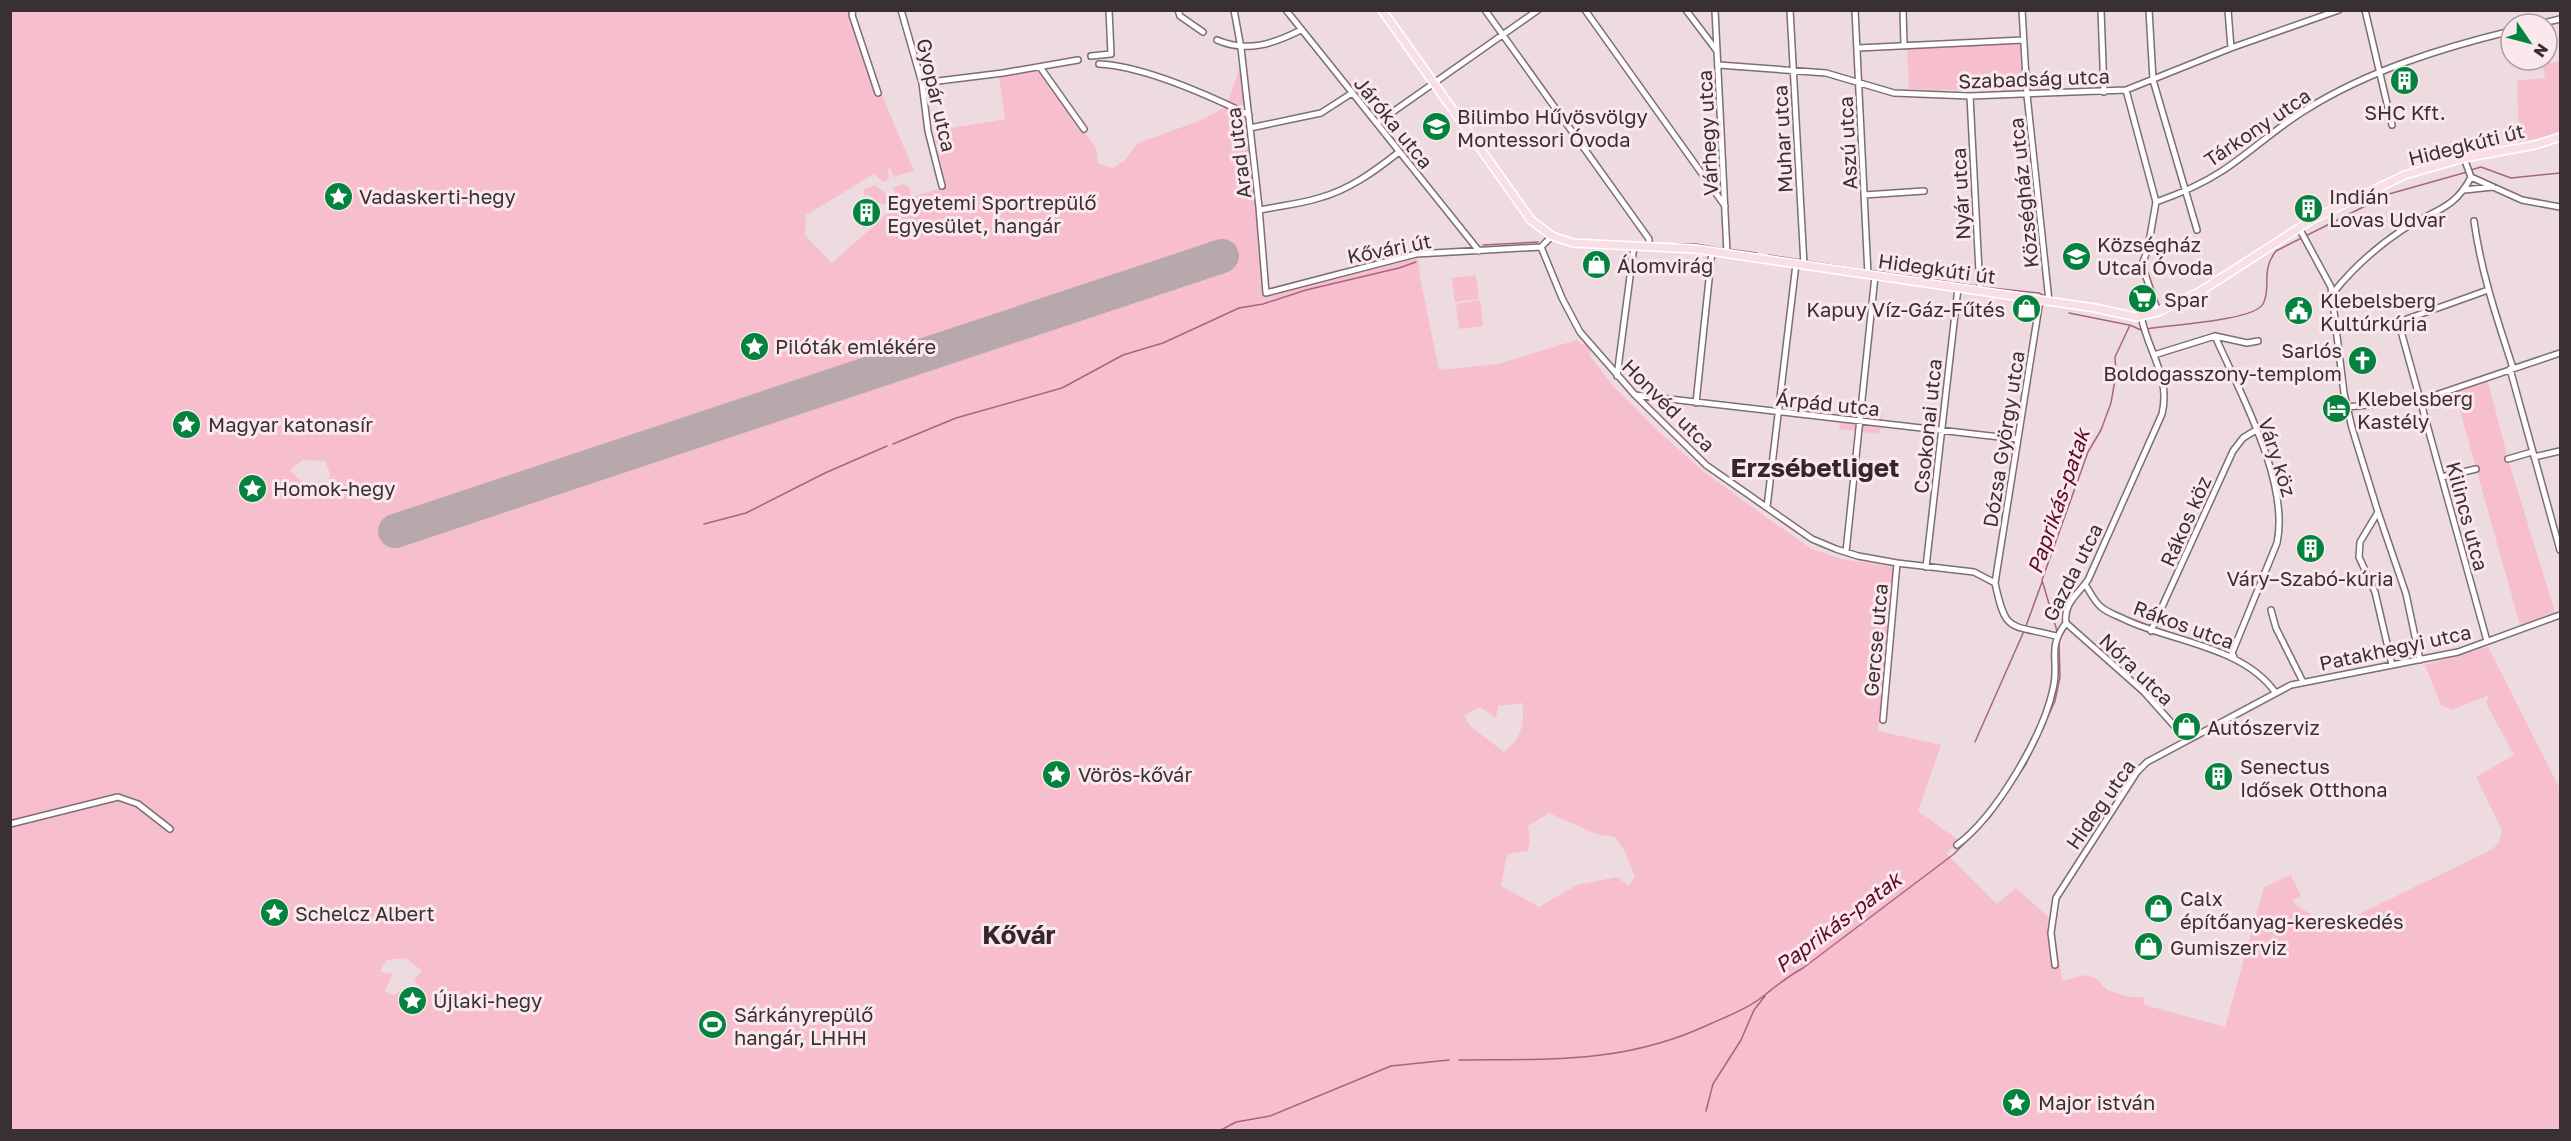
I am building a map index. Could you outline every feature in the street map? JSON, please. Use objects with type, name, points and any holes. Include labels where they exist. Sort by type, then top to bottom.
[{"type":"main road","name":"Hidegkúti út","points":[[1382,10],[1531,220],[1552,236],[1585,245],[1649,245],[1712,251],[1727,250],[1958,288],[1980,288],[2141,316],[2158,312],[2201,291],[2344,203],[2405,175],[2464,158],[2535,145],[2560,137]]},
{"type":"street","name":"Gyopár utca","points":[[901,10],[922,83],[927,122],[942,186]]},
{"type":"street","points":[[1091,56],[1111,54],[1109,10]]},
{"type":"street","points":[[1178,10],[1180,16],[1203,32]]},
{"type":"street","name":"Arad utca","points":[[1234,10],[1241,48],[1260,210],[1266,292]]},
{"type":"street","name":"Járóka utca","points":[[1286,10],[1479,251]]},
{"type":"street","points":[[1485,10],[1649,245]]},
{"type":"street","points":[[1377,123],[1538,10]]},
{"type":"street","points":[[1585,10],[1726,207]]},
{"type":"street","points":[[1686,10],[1718,52]]},
{"type":"street","name":"Várhegy utca","points":[[1715,10],[1727,250]]},
{"type":"street","name":"Muhar utca","points":[[1767,507],[1778,413],[1802,263],[1790,10]]},
{"type":"street","name":"Aszú utca","points":[[1846,552],[1860,422],[1870,273],[1855,10]]},
{"type":"street","points":[[1903,10],[1904,44]]},
{"type":"street","name":"Községház utca","points":[[2022,10],[2027,95],[2049,301]]},
{"type":"street","points":[[2101,10],[2104,92]]},
{"type":"street","points":[[2149,10],[2153,80],[2197,230]]},
{"type":"street","points":[[2228,10],[2231,48]]},
{"type":"street","name":"Szabadság utca","points":[[1719,65],[1826,73],[1894,93],[1970,96],[2104,92],[2126,90],[2231,48],[2339,10]]},
{"type":"street","points":[[2365,10],[2392,125]]},
{"type":"street","points":[[853,13],[878,93]]},
{"type":"street","points":[[1217,40],[1241,48],[1270,44],[1301,30]]},
{"type":"street","name":"Tárkony utca","points":[[2156,202],[2184,191],[2222,171],[2307,108],[2379,72],[2472,40],[2499,34]]},
{"type":"street","points":[[1858,48],[2023,40]]},
{"type":"street","points":[[922,83],[1078,60]]},
{"type":"street","points":[[1099,64],[1113,65],[1168,81],[1249,115]]},
{"type":"street","points":[[1040,67],[1084,129]]},
{"type":"street","points":[[2126,90],[2156,202],[2148,248],[2142,265],[2158,312]]},
{"type":"street","points":[[1250,128],[1321,113],[1352,93]]},
{"type":"street","name":"Nyár utca","points":[[1970,96],[1980,288]]},
{"type":"street","points":[[1260,210],[1320,198],[1347,188],[1371,174],[1399,152]]},
{"type":"street","points":[[2333,293],[2370,252],[2402,230],[2450,205],[2464,190],[2469,173],[2464,158]]},
{"type":"street","points":[[2469,173],[2522,200],[2560,207]]},
{"type":"street","points":[[2464,190],[2493,187]]},
{"type":"street","points":[[1864,195],[1924,191]]},
{"type":"street","points":[[2474,220],[2478,252],[2512,369],[2533,455],[2558,529],[2560,550]]},
{"type":"street","points":[[2301,230],[2333,293],[2347,407],[2378,512],[2410,606],[2420,660]]},
{"type":"street","points":[[1541,247],[1552,236]]},
{"type":"street","points":[[1617,376],[1634,246]]},
{"type":"street","name":"Kővári út","points":[[1266,292],[1416,254],[1541,247]]},
{"type":"street","name":"Honvéd utca","points":[[1541,247],[1575,323],[1617,376],[1707,465],[1812,539],[1846,552],[1897,563],[1974,572],[1995,583]]},
{"type":"street","points":[[1696,403],[1712,251]]},
{"type":"street","name":"Csokonai utca","points":[[1926,567],[1958,288]]},
{"type":"street","name":"Kilincs utca","points":[[2487,641],[2401,327],[2404,322],[2488,290]]},
{"type":"street","name":"Dózsa György utca","points":[[1995,583],[2040,300]]},
{"type":"street","name":"Gazda utca","points":[[1958,845],[1991,810],[2028,751],[2054,689],[2058,634],[2066,623],[2065,616],[2071,600],[2085,584],[2136,477],[2162,414],[2165,391],[2141,316]]},
{"type":"street","points":[[2154,356],[2215,336],[2247,343],[2258,341]]},
{"type":"street","name":"Váry köz","points":[[2215,336],[2256,430],[2279,505],[2280,528],[2277,543],[2232,653],[2234,657]]},
{"type":"street","points":[[2347,407],[2421,400],[2560,353]]},
{"type":"street","name":"Árpád utca","points":[[1635,395],[2018,439]]},
{"type":"street","name":"Rákos köz","points":[[2151,631],[2233,451],[2243,438],[2256,430]]},
{"type":"street","points":[[2508,459],[2560,451]]},
{"type":"street","points":[[2442,477],[2476,469]]},
{"type":"street","points":[[2378,512],[2360,542],[2360,557],[2374,592],[2392,665]]},
{"type":"street","name":"Gercse utca","points":[[1882,720],[1897,563]]},
{"type":"street","points":[[1995,583],[2002,614],[2009,623],[2022,628],[2058,634]]},
{"type":"street","name":"Rákos utca","points":[[2085,584],[2100,607],[2151,631],[2234,657],[2266,680],[2275,692]]},
{"type":"street","name":"Patakhegyi utca","points":[[2271,610],[2276,628],[2302,682]]},
{"type":"street","name":"Patakhegyi utca","points":[[2275,692],[2302,682],[2458,652],[2560,615]]},
{"type":"street","name":"Nóra utca","points":[[2066,623],[2148,696],[2186,739]]},
{"type":"street","name":"Hideg utca","points":[[2055,965],[2051,918],[2056,898],[2137,772],[2147,762],[2186,739],[2275,692]]},
{"type":"street","points":[[10,824],[118,797],[138,804],[170,829]]},
{"type":"shaded area","points":[[10,11],[845,11],[854,15],[881,93],[914,171],[893,177],[891,169],[888,169],[889,179],[883,182],[874,174],[806,215],[805,235],[832,263],[889,212],[888,205],[879,203],[869,195],[864,196],[864,189],[875,185],[890,197],[894,196],[893,188],[903,184],[910,188],[911,197],[946,187],[934,131],[1005,119],[999,77],[1039,69],[1096,148],[1098,163],[1113,168],[1124,161],[1138,143],[1199,121],[1224,108],[1247,117],[1264,295],[1418,257],[1439,370],[1498,364],[1577,340],[1583,346],[1584,340],[1592,349],[1589,355],[1614,387],[1704,472],[1812,549],[1842,559],[1893,567],[1878,731],[1941,745],[1918,811],[1961,842],[1946,853],[1997,904],[2016,888],[2053,921],[2062,981],[2085,975],[2097,979],[2107,990],[2129,997],[2143,997],[2145,1005],[2225,1027],[2264,887],[2291,875],[2301,896],[2293,900],[2296,905],[2312,915],[2320,933],[2493,849],[2499,842],[2502,830],[2476,777],[2514,755],[2486,703],[2489,695],[2452,710],[2441,705],[2425,665],[2488,647],[2560,789],[2560,1130],[11,1130]],"holes":[[[303,460],[325,461],[330,473],[329,485],[317,489],[301,481],[290,470]],[[1523,703],[1521,731],[1515,742],[1504,752],[1470,726],[1464,715],[1480,707],[1496,718],[1498,706]],[[1549,813],[1596,834],[1615,837],[1624,850],[1635,876],[1629,886],[1617,877],[1577,885],[1539,907],[1501,886],[1507,854],[1528,851],[1530,839],[1528,826]],[[406,958],[422,971],[414,979],[423,992],[420,996],[408,988],[393,995],[385,991],[393,974],[380,972],[386,960]]]},
{"type":"shaded area","points":[[2020,44],[2023,92],[1909,89],[1907,47]]},
{"type":"shaded area","points":[[2559,61],[2560,133],[2519,143],[2517,81],[2545,78],[2544,72],[2559,72]]},
{"type":"shaded area","points":[[1240,67],[1245,104],[1241,108],[1229,103]]},
{"type":"shaded area","points":[[1476,275],[1479,299],[1455,302],[1452,278]]},
{"type":"shaded area","points":[[1480,300],[1483,326],[1459,329],[1456,304]]},
{"type":"shaded area","points":[[2487,378],[2508,459],[2556,616],[2521,629],[2454,389]]},
{"type":"shaded area","points":[[1841,408],[1882,413],[1880,434],[1839,429]]},
{"type":"waterway","points":[[1887,44],[1921,42]]},
{"type":"waterway","name":"Paprikás-patak","points":[[2471,170],[2481,167],[2511,178],[2560,173]]},
{"type":"waterway","name":"Paprikás-patak","points":[[2146,329],[2227,318],[2256,310],[2263,304],[2267,292],[2268,265],[2276,251],[2389,194],[2467,172]]},
{"type":"waterway","points":[[1570,239],[1640,243]]},
{"type":"waterway","points":[[1483,245],[1538,242]]},
{"type":"waterway","points":[[1657,244],[1696,244],[1724,249]]},
{"type":"waterway","points":[[1728,249],[1757,253]]},
{"type":"waterway","points":[[1768,255],[1802,260]]},
{"type":"waterway","points":[[1807,261],[1864,270]]},
{"type":"waterway","points":[[893,444],[956,418],[1062,388],[1123,355],[1163,343],[1239,308],[1263,304],[1306,290],[1416,262]]},
{"type":"waterway","points":[[1869,270],[1977,286]]},
{"type":"waterway","points":[[1982,287],[2039,293],[2045,296]]},
{"type":"waterway","points":[[2069,313],[2129,325]]},
{"type":"waterway","name":"Paprikás-patak","points":[[2057,631],[2042,580],[2088,452],[2101,430],[2111,403],[2116,374],[2115,357],[2130,325],[2141,330]]},
{"type":"waterway","points":[[704,524],[746,513],[825,473],[887,446]]},
{"type":"waterway","points":[[2026,626],[2042,582]]},
{"type":"waterway","points":[[1975,742],[2024,631]]},
{"type":"waterway","name":"Paprikás-patak","points":[[1459,1060],[1556,1059],[1617,1053],[1679,1037],[1760,999],[1954,854],[1990,817],[2026,764],[2055,701],[2060,677],[2059,642]]},
{"type":"waterway","points":[[1706,1111],[1713,1084],[1741,1040],[1754,1010],[1765,996]]},
{"type":"waterway","name":"Paprikás-patak","points":[[1221,1130],[1236,1122],[1270,1116],[1391,1066],[1449,1060]]},
{"type":"runway","points":[[395,531],[1222,256]]},
{"type":"place","name":"SHC Kft.","points":[[2405,81]]},
{"type":"place","name":"Bilimbo Hűvösvölgy Montessori Óvoda","points":[[1436,127]]},
{"type":"place","name":"Vadaskerti-hegy","points":[[338,196]]},
{"type":"place","name":"Indián Lovas Udvar","points":[[2308,208]]},
{"type":"place","name":"Egyetemi Sportrepülő Egyesület, hangár","points":[[866,213]]},
{"type":"place","name":"Községház Utcai Óvoda","points":[[2076,256]]},
{"type":"place","name":"Álomvirág","points":[[1596,265]]},
{"type":"place","name":"Spar","points":[[2143,299]]},
{"type":"place","name":"Kapuy Víz-Gáz-Fűtés","points":[[2026,309]]},
{"type":"place","name":"Klebelsberg Kultúrkúria","points":[[2299,311]]},
{"type":"place","name":"Pilóták emlékére","points":[[754,346]]},
{"type":"place","name":"Sarlós Boldogasszony-templom","points":[[2363,361]]},
{"type":"place","name":"Klebelsberg Kastély","points":[[2336,409]]},
{"type":"place","name":"Magyar katonasír","points":[[187,424]]},
{"type":"place","name":"Homok-hegy","points":[[252,488]]},
{"type":"place","name":"Váry–Szabó-kúria","points":[[2310,548]]},
{"type":"place","name":"Autószerviz","points":[[2186,727]]},
{"type":"place","name":"Vörös-kővár","points":[[1057,774]]},
{"type":"place","name":"Senectus Idősek Otthona","points":[[2219,777]]},
{"type":"place","name":"Calx építőanyag-kereskedés","points":[[2159,909]]},
{"type":"place","name":"Schelcz Albert","points":[[274,913]]},
{"type":"place","name":"Gumiszerviz","points":[[2149,947]]},
{"type":"place","name":"Újlaki-hegy","points":[[412,1000]]},
{"type":"place","name":"Sárkányrepülő hangár, LHHH","points":[[713,1025]]},
{"type":"place","name":"Major istván","points":[[2017,1102]]},
{"type":"district","name":"Erzsébetliget","points":[[1815,467]]},
{"type":"district","name":"Kővár","points":[[1019,934]]}]
